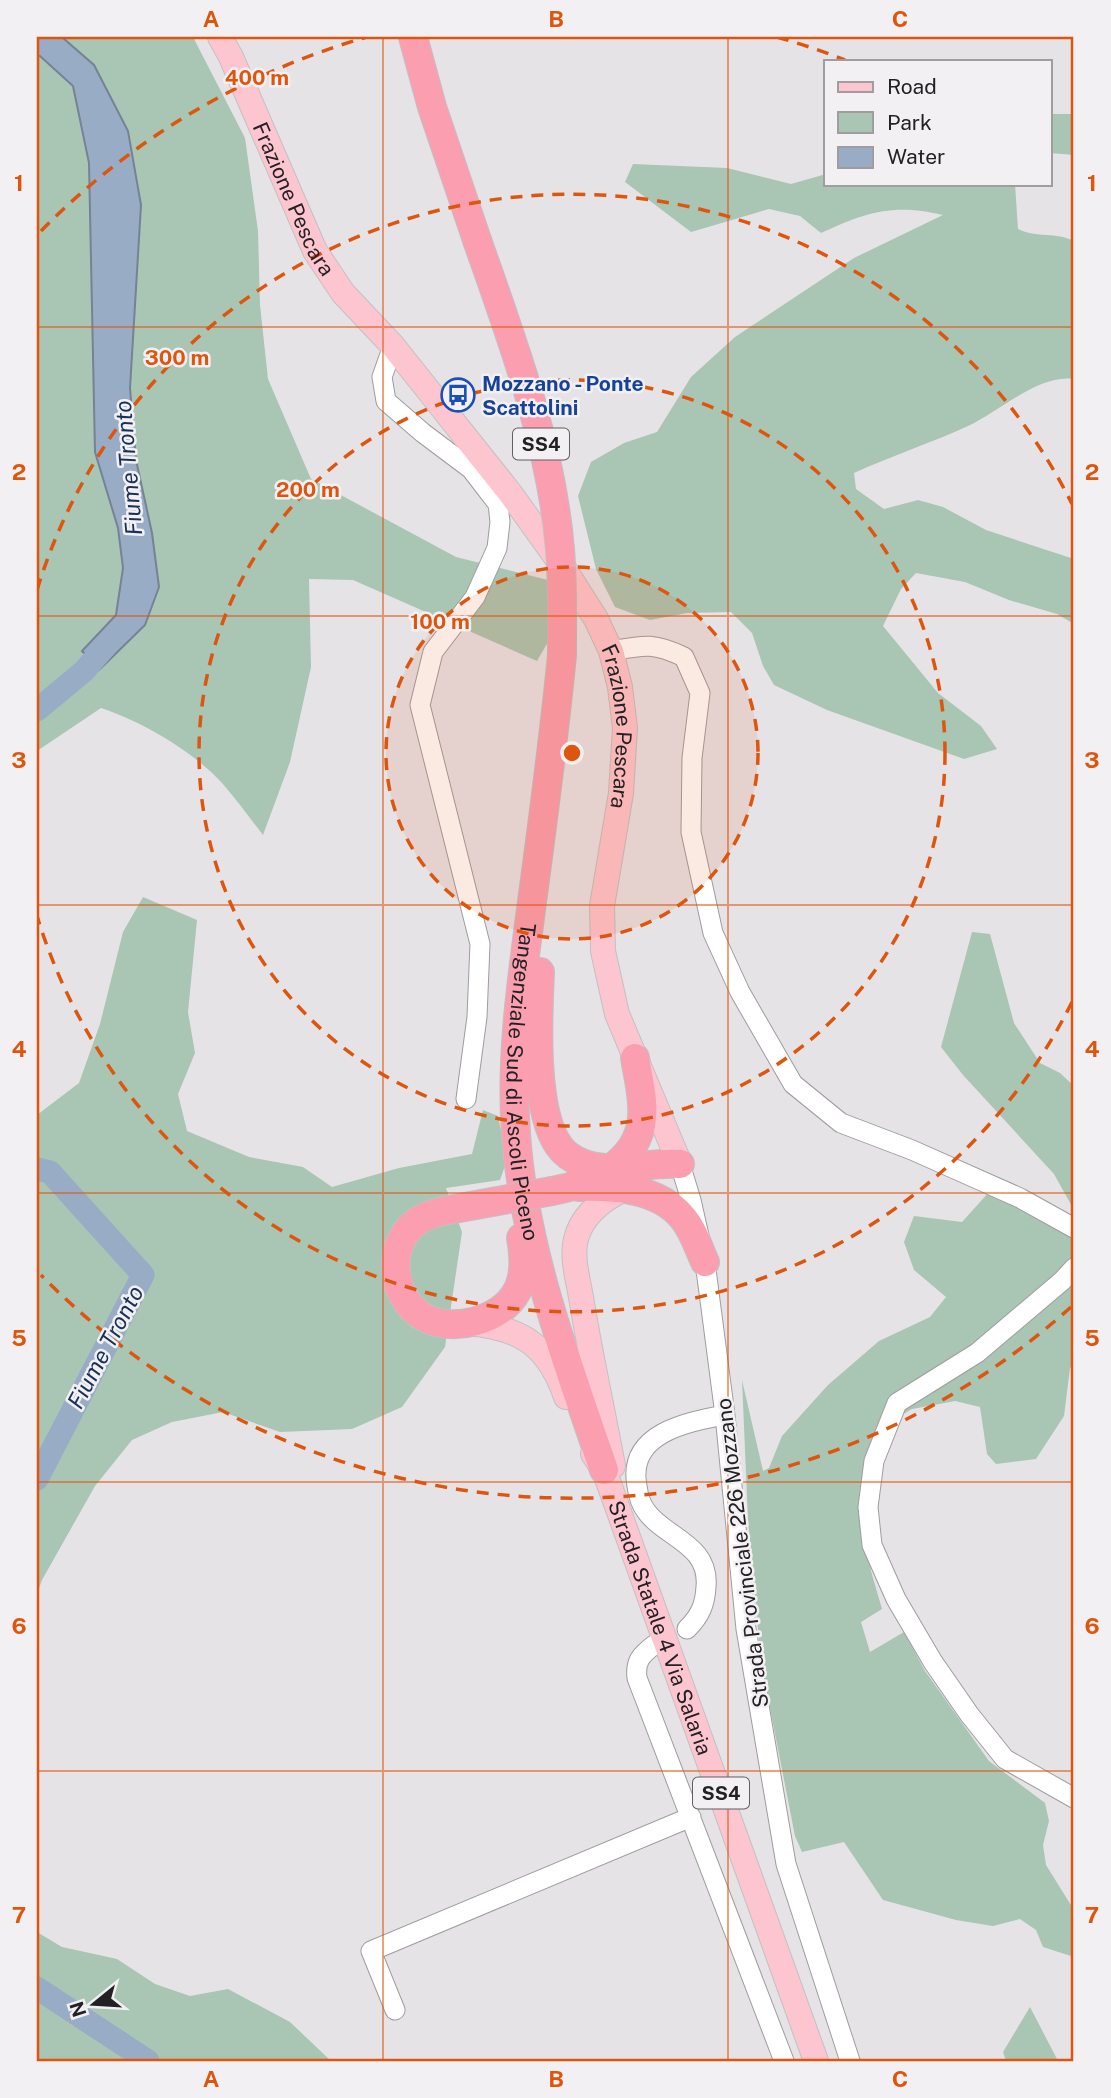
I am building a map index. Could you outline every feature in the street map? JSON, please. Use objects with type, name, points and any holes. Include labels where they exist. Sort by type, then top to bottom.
[{"type":"highway","name":"Tangenziale Sud di Ascoli Piceno","points":[[412,37],[432,107],[508,328],[546,463],[560,547],[562,656],[517,1022],[516,1134],[530,1223],[541,1271],[604,1470]]},
{"type":"highway","points":[[545,798],[548,861],[541,942],[538,1030],[545,1104],[550,1127],[558,1145],[570,1158],[671,1205],[691,1230],[705,1262]]},
{"type":"highway","points":[[616,1180],[640,1133],[643,1115],[635,1058]]},
{"type":"highway","points":[[516,1134],[513,1192],[524,1267],[517,1291],[503,1308],[466,1323],[437,1322],[424,1318],[410,1308],[400,1293],[396,1257],[401,1240],[411,1227],[434,1213],[454,1209],[564,1189],[598,1178],[616,1180],[660,1162],[680,1164]]},
{"type":"main road","name":"Frazione Pescara","points":[[220,37],[315,251],[343,293],[393,346],[510,492],[583,598],[611,651],[620,687],[625,728],[621,793],[602,906],[603,951],[610,993],[680,1164]]},
{"type":"main road","points":[[616,1180],[603,1200],[585,1219],[576,1240],[577,1272],[589,1345],[623,1525]]},
{"type":"main road","name":"Strada Statale 4 Via Salaria","points":[[466,1323],[509,1330],[541,1350],[562,1383],[579,1433],[604,1470],[816,2061]]},
{"type":"street","points":[[393,346],[382,377],[386,401],[471,469],[498,504],[500,523],[497,548],[475,597],[433,652],[420,705],[480,944],[477,1017],[466,1099]]},
{"type":"street","points":[[611,651],[640,646],[662,646],[684,657],[700,693],[692,758],[691,832],[713,933],[740,992],[793,1084],[841,1123],[912,1150],[1020,1198],[1074,1228]]},
{"type":"street","name":"Strada Provinciale 226 Mozzano","points":[[680,1164],[705,1262],[725,1415],[746,1629],[786,1864],[850,2061]]},
{"type":"street","points":[[1074,1268],[977,1353],[897,1403],[874,1461],[868,1507],[872,1545],[896,1599],[933,1662],[969,1714],[1004,1759],[1074,1798]]},
{"type":"street","points":[[687,1629],[699,1616],[705,1600],[707,1580],[702,1562],[691,1548],[646,1512],[639,1497],[635,1475],[639,1455],[651,1441],[674,1427],[725,1415]]},
{"type":"street","points":[[654,1645],[640,1656],[636,1666],[637,1678],[784,2061]]},
{"type":"street","points":[[395,2010],[371,1951],[691,1816]]},
{"type":"green space","points":[[58,37],[193,37],[245,138],[258,231],[260,305],[268,379],[311,479],[456,557],[548,580],[552,635],[537,661],[353,580],[309,579],[311,667],[290,762],[263,835],[222,783],[182,749],[149,729],[101,708],[37,751],[37,56],[73,86],[89,163],[95,451],[118,528],[123,568],[116,615],[82,651],[99,670],[159,587],[152,533],[136,460],[130,388],[141,205],[128,131],[94,65],[63,38]]},
{"type":"green space","points":[[1052,114],[1074,114],[1074,155],[1052,153]]},
{"type":"green space","points":[[633,164],[727,168],[791,184],[824,175],[824,186],[1015,186],[1018,229],[1074,241],[1074,379],[1047,382],[1019,395],[968,426],[854,473],[856,489],[884,509],[918,500],[943,507],[986,530],[1074,559],[1074,624],[1057,614],[1009,600],[965,582],[916,573],[901,589],[883,626],[938,693],[981,726],[997,749],[964,759],[827,710],[774,685],[763,666],[752,633],[731,612],[687,613],[650,620],[615,607],[596,569],[578,496],[591,462],[624,443],[657,432],[691,377],[735,337],[854,258],[943,215],[910,210],[880,212],[821,233],[800,216],[769,209],[691,232],[625,182]]},
{"type":"green space","points":[[143,897],[197,920],[188,1012],[195,1053],[178,1094],[187,1131],[249,1157],[303,1167],[332,1187],[399,1168],[472,1154],[483,1110],[498,1116],[507,1160],[500,1180],[446,1188],[462,1232],[445,1347],[402,1407],[352,1429],[280,1432],[223,1412],[172,1422],[132,1440],[95,1486],[42,1580],[37,1594],[37,1115],[79,1083],[100,1024],[123,932]]},
{"type":"green space","points":[[972,932],[990,934],[1014,1023],[1040,1063],[1060,1073],[1074,1086],[1074,1210],[1054,1174],[963,1075],[941,1047]]},
{"type":"green space","points":[[990,1191],[1074,1226],[1074,1364],[1070,1368],[1064,1416],[1036,1459],[996,1464],[987,1454],[980,1407],[955,1401],[912,1409],[881,1427],[863,1504],[871,1571],[882,1609],[861,1622],[870,1652],[904,1632],[925,1671],[989,1761],[1045,1803],[1049,1821],[1043,1845],[1046,1865],[1074,1910],[1074,1957],[1043,1947],[1036,1930],[1020,1919],[993,1926],[956,1920],[883,1900],[844,1842],[802,1852],[795,1836],[761,1662],[748,1520],[742,1380],[763,1471],[769,1468],[782,1436],[828,1385],[879,1341],[930,1317],[946,1297],[914,1270],[904,1242],[914,1216],[962,1222]]},
{"type":"green space","points":[[37,1932],[62,1947],[117,1959],[155,1984],[190,1996],[228,1989],[290,2022],[331,2061],[37,2061]]},
{"type":"green space","points":[[1030,2007],[1058,2061],[1006,2061],[1003,2052]]},
{"type":"water","points":[[37,37],[63,38],[94,65],[128,131],[141,205],[130,388],[136,460],[152,533],[159,587],[145,625],[99,670],[82,651],[116,615],[123,568],[118,528],[95,452],[89,163],[73,86],[37,56]]},
{"type":"waterway","name":"Fiume Tronto","points":[[37,710],[84,671],[111,640]]},
{"type":"waterway","name":"Fiume Tronto","points":[[37,1169],[50,1172],[143,1275],[37,1479]]},
{"type":"waterway","name":"Fiume Tronto","points":[[37,1988],[148,2061]]},
{"type":"place","name":"Mozzano - Ponte Scattolini","points":[[458,395]]}]
